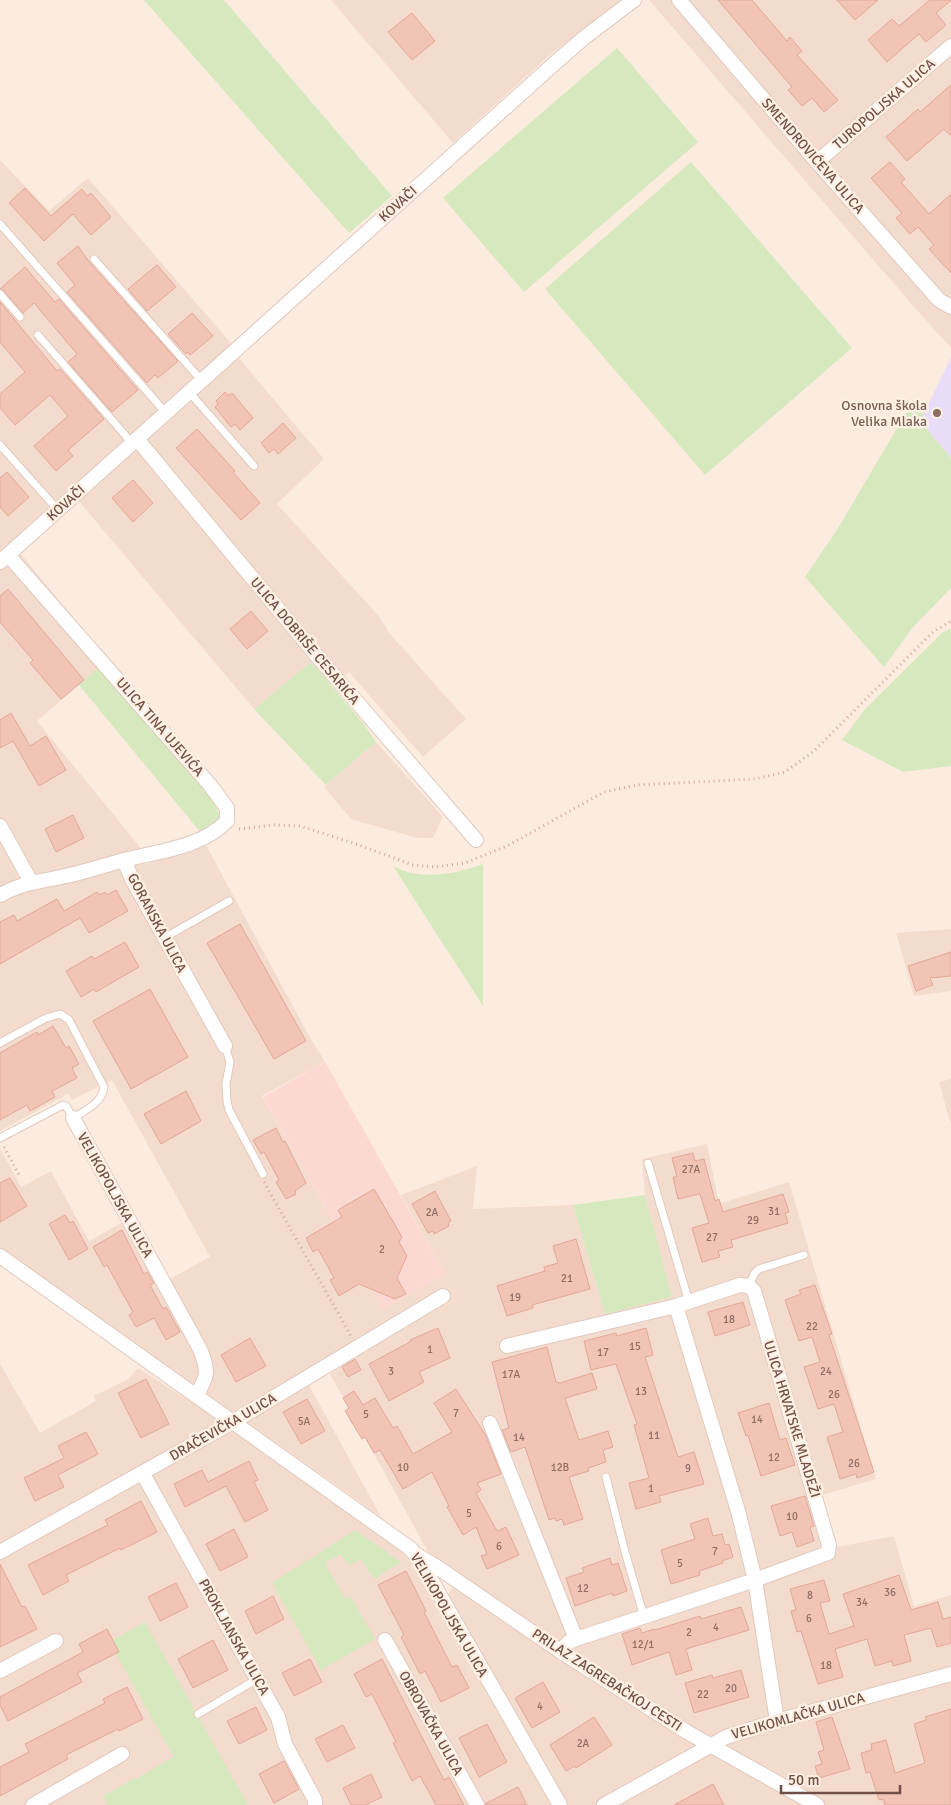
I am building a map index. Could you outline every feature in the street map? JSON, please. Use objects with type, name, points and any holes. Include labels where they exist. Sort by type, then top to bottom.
[{"type":"street","name":"KOVAČI","points":[[4,559],[556,62],[585,37],[634,0]]},
{"type":"street","name":"SMENDROVIĆEVA ULICA","points":[[679,0],[817,162],[939,300],[951,307]]},
{"type":"street","name":"TUROPOLJSKA ULICA","points":[[817,162],[951,46]]},
{"type":"street","name":"ULICA DOBRIŠE CESARIĆA","points":[[134,441],[476,840]]},
{"type":"street","name":"ULICA TINA UJEVIĆA","points":[[4,559],[210,785],[227,808],[227,821],[217,831]]},
{"type":"street","points":[[0,826],[31,882]]},
{"type":"street","points":[[124,860],[192,843],[217,831]]},
{"type":"street","name":"GORANSKA ULICA","points":[[0,895],[17,886],[31,882],[57,878],[124,860],[132,879],[164,938],[225,1046]]},
{"type":"street","name":"VELIKOPOLJSKA ULICA","points":[[73,1118],[200,1349],[207,1366],[206,1379],[196,1396]]},
{"type":"street","name":"VELIKOPOLJSKA ULICA","points":[[0,1256],[375,1522],[417,1555],[560,1805]]},
{"type":"street","points":[[507,1346],[682,1304],[740,1285],[749,1286]]},
{"type":"street","name":"ULICA HRVATSKE MLADEŽI","points":[[560,1651],[569,1642],[576,1639],[644,1618],[828,1553],[829,1545],[754,1291],[749,1286]]},
{"type":"street","name":"DRAČEVIČKA ULICA","points":[[0,1552],[233,1422],[443,1296]]},
{"type":"street","points":[[682,1304],[738,1510],[754,1580],[777,1720]]},
{"type":"street","name":"PRILAZ ZAGREBAČKOJ CESTI","points":[[490,1423],[576,1639]]},
{"type":"street","name":"PROKLJANSKA ULICA","points":[[142,1474],[278,1717],[285,1744],[315,1800],[315,1805]]},
{"type":"street","name":"PRILAZ ZAGREBAČKOJ CESTI","points":[[417,1555],[560,1651],[687,1732],[710,1744],[802,1801],[817,1805]]},
{"type":"street","name":"OBROVAČKA ULICA","points":[[385,1640],[477,1805]]},
{"type":"street","points":[[0,1671],[56,1641]]},
{"type":"street","name":"VELIKOMLAČKA ULICA","points":[[604,1805],[710,1744],[742,1731],[951,1674]]},
{"type":"street","points":[[33,1805],[122,1754]]},
{"type":"lane","points":[[0,224],[166,413]]},
{"type":"lane","points":[[94,259],[202,381]]},
{"type":"lane","points":[[0,294],[20,317]]},
{"type":"lane","points":[[38,335],[134,441]]},
{"type":"lane","points":[[189,392],[254,466]]},
{"type":"lane","points":[[0,445],[58,510]]},
{"type":"lane","points":[[164,938],[229,901]]},
{"type":"lane","name":"VELIKOPOLJSKA ULICA","points":[[0,1043],[46,1018],[60,1014],[69,1020],[104,1087],[102,1096],[97,1101],[73,1118]]},
{"type":"lane","points":[[225,1046],[230,1062],[226,1084],[229,1110],[263,1174]]},
{"type":"lane","points":[[0,1138],[63,1105],[66,1106],[73,1118]]},
{"type":"lane","points":[[648,1163],[682,1304]]},
{"type":"lane","points":[[749,1286],[754,1274],[759,1269],[804,1255]]},
{"type":"lane","points":[[606,1477],[644,1618]]},
{"type":"lane","points":[[198,1714],[257,1679]]},
{"type":"path","points":[[217,831],[274,825],[300,826],[412,865],[435,867],[465,863],[507,846],[604,792],[637,785],[755,779],[785,772],[814,751],[933,632],[951,621]]},
{"type":"path","points":[[0,1138],[20,1177]]},
{"type":"path","points":[[263,1174],[265,1185],[358,1348]]},
{"type":"shaded area","points":[[331,0],[621,0],[551,54],[453,143]]},
{"type":"shaded area","points":[[649,0],[951,0],[951,348],[908,300]]},
{"type":"shaded area","points":[[0,160],[49,211],[88,178],[229,341],[238,357],[324,459],[277,504],[376,613],[391,635],[466,719],[423,757],[349,672],[332,686],[311,662],[254,709],[77,499],[19,552],[108,660],[37,721],[140,847],[146,864],[206,845],[325,1062],[262,1096],[383,1309],[445,1274],[401,1195],[477,1166],[473,1209],[573,1205],[605,1314],[672,1297],[645,1195],[642,1159],[707,1144],[719,1204],[789,1182],[876,1479],[822,1495],[837,1547],[894,1536],[914,1606],[951,1595],[951,1805],[568,1805],[449,1599],[448,1595],[451,1590],[463,1577],[428,1552],[330,1374],[359,1356],[352,1343],[289,1397],[309,1385],[381,1517],[0,1247],[0,1148],[21,1187],[51,1171],[89,1241],[121,1223],[157,1286],[210,1257],[112,1080],[72,1100],[68,1094],[0,1131]]},
{"type":"shaded area","name":"Osnovna škola Velika Mlaka","points":[[951,358],[951,458],[920,421]]},
{"type":"shaded area","points":[[376,742],[443,817],[433,838],[417,838],[351,819],[324,787]]},
{"type":"shaded area","points":[[951,929],[951,991],[914,996],[896,933]]},
{"type":"shaded area","points":[[325,1062],[445,1274],[383,1309],[263,1097]]},
{"type":"shaded area","points":[[951,1079],[951,1122],[950,1122],[939,1082]]},
{"type":"shaded area","points":[[0,1364],[40,1433],[96,1401],[94,1396],[128,1379],[138,1368],[205,1411],[399,1549],[412,1563],[552,1805],[0,1805]]},
{"type":"green space","points":[[144,0],[224,0],[392,196],[349,233]]},
{"type":"green space","points":[[617,48],[698,142],[524,292],[443,198]]},
{"type":"green space","points":[[691,162],[852,348],[705,475],[545,289]]},
{"type":"green space","points":[[913,401],[927,405],[920,421],[951,458],[951,588],[912,628],[884,667],[805,577],[837,530]]},
{"type":"green space","points":[[951,628],[951,766],[903,772],[842,740],[866,708],[942,633]]},
{"type":"green space","points":[[311,662],[363,723],[376,742],[326,785],[254,709]]},
{"type":"green space","points":[[98,668],[214,801],[219,815],[217,826],[202,834],[79,685]]},
{"type":"green space","points":[[483,864],[483,1006],[393,866],[410,873],[429,875],[457,872]]},
{"type":"green space","points":[[645,1195],[672,1297],[605,1314],[573,1205]]},
{"type":"green space","points":[[355,1530],[401,1562],[374,1579],[361,1559],[349,1566],[341,1554],[325,1563],[345,1598],[350,1596],[375,1639],[321,1670],[272,1583]]},
{"type":"green space","points":[[145,1622],[248,1805],[108,1805],[103,1796],[174,1757],[109,1642]]},
{"type":"building","points":[[718,0],[752,0],[787,41],[790,37],[802,51],[797,55],[838,100],[824,112],[812,98],[802,106],[788,90],[792,87]]},
{"type":"building","points":[[837,0],[878,0],[855,20]]},
{"type":"building","points":[[930,0],[951,0],[936,13],[946,25],[926,42],[919,34],[887,62],[868,40],[892,19],[899,26]]},
{"type":"building","points":[[412,13],[435,41],[412,60],[388,32]]},
{"type":"building","points":[[951,85],[951,136],[944,129],[907,161],[886,137],[918,109],[920,112]]},
{"type":"building","points":[[890,162],[905,179],[901,182],[929,214],[951,194],[951,273],[929,249],[934,245],[918,227],[910,234],[896,218],[902,213],[871,178]]},
{"type":"building","points":[[25,188],[51,216],[82,189],[87,196],[91,193],[111,217],[91,235],[73,214],[44,241],[9,203]]},
{"type":"building","points":[[78,246],[90,263],[178,361],[158,378],[155,375],[147,383],[67,292],[75,285],[57,263]]},
{"type":"building","points":[[157,265],[176,287],[147,311],[128,289]]},
{"type":"building","points":[[25,267],[55,302],[59,299],[138,390],[112,412],[68,362],[77,354],[34,303],[23,313],[4,291],[0,289]]},
{"type":"building","points":[[0,302],[57,371],[60,369],[104,419],[68,450],[73,456],[56,471],[34,446],[68,416],[50,395],[15,425],[0,408],[0,394],[25,372],[0,342]]},
{"type":"building","points":[[192,313],[213,336],[190,355],[188,352],[186,354],[168,334]]},
{"type":"building","points":[[225,392],[228,396],[232,393],[253,418],[240,430],[235,424],[231,427],[215,407],[218,404],[216,401]]},
{"type":"building","points":[[283,423],[296,438],[278,454],[274,449],[269,453],[261,443]]},
{"type":"building","points":[[197,429],[235,471],[233,472],[260,503],[241,520],[176,448]]},
{"type":"building","points":[[7,472],[29,497],[8,516],[0,507],[0,478]]},
{"type":"building","points":[[133,480],[153,503],[133,522],[112,498]]},
{"type":"building","points":[[8,589],[84,680],[61,699],[30,663],[33,660],[0,622],[0,596]]},
{"type":"building","points":[[251,611],[268,631],[247,649],[230,629]]},
{"type":"building","points":[[11,713],[30,746],[46,736],[66,770],[39,786],[13,741],[0,748],[0,720]]},
{"type":"building","points":[[73,815],[84,838],[56,852],[45,829]]},
{"type":"building","points":[[116,890],[128,911],[89,933],[80,918],[0,964],[0,922],[14,915],[17,921],[57,899],[64,911],[97,892],[99,895],[105,892],[107,895]]},
{"type":"building","points":[[240,924],[306,1041],[274,1059],[207,943]]},
{"type":"building","points":[[125,942],[139,967],[96,992],[94,989],[81,997],[66,971],[92,956],[94,959]]},
{"type":"building","points":[[951,952],[951,976],[930,978],[933,985],[916,991],[908,966]]},
{"type":"building","points":[[150,989],[188,1057],[131,1089],[93,1021]]},
{"type":"building","points":[[53,1026],[66,1048],[69,1046],[79,1064],[72,1068],[77,1078],[52,1091],[55,1097],[30,1111],[27,1105],[0,1120],[0,1053],[37,1032],[38,1035]]},
{"type":"building","points":[[186,1091],[201,1121],[161,1144],[144,1114]]},
{"type":"building","points":[[276,1128],[283,1142],[285,1141],[306,1183],[295,1191],[296,1194],[286,1199],[276,1182],[279,1180],[264,1152],[261,1154],[253,1140]]},
{"type":"building","points":[[693,1153],[695,1161],[704,1159],[715,1201],[719,1199],[723,1212],[783,1194],[789,1212],[785,1213],[788,1223],[731,1240],[733,1247],[718,1251],[720,1257],[702,1262],[692,1228],[709,1223],[700,1194],[678,1199],[673,1177],[677,1177],[672,1158]]},
{"type":"building","points":[[10,1178],[27,1206],[0,1222],[0,1183]]},
{"type":"building","points":[[374,1189],[402,1237],[399,1242],[407,1256],[397,1278],[406,1294],[395,1299],[359,1284],[339,1296],[330,1280],[334,1278],[318,1249],[313,1252],[306,1238],[342,1217],[338,1210]]},
{"type":"building","points":[[435,1191],[451,1221],[448,1223],[449,1226],[434,1234],[433,1231],[428,1233],[412,1204]]},
{"type":"building","points":[[65,1215],[70,1223],[73,1221],[88,1249],[69,1260],[49,1224]]},
{"type":"building","points":[[122,1230],[144,1274],[147,1272],[154,1283],[150,1285],[163,1309],[166,1307],[180,1332],[166,1340],[154,1318],[136,1327],[129,1315],[133,1312],[107,1265],[104,1267],[93,1247]]},
{"type":"building","points":[[576,1239],[590,1289],[532,1305],[533,1308],[507,1316],[497,1286],[545,1271],[544,1267],[558,1263],[553,1246]]},
{"type":"building","points":[[815,1285],[832,1334],[829,1335],[874,1472],[857,1478],[856,1474],[840,1479],[827,1437],[843,1432],[834,1404],[818,1409],[804,1367],[820,1362],[812,1337],[799,1341],[785,1300],[801,1294],[799,1290]]},
{"type":"building","points":[[743,1302],[750,1325],[715,1336],[708,1312]]},
{"type":"building","points":[[438,1328],[450,1358],[419,1372],[424,1382],[389,1401],[369,1364],[410,1342],[410,1340]]},
{"type":"building","points":[[646,1328],[653,1355],[645,1357],[678,1457],[694,1452],[704,1484],[659,1496],[661,1502],[636,1509],[629,1483],[649,1478],[634,1425],[637,1424],[616,1364],[591,1370],[584,1341],[616,1333],[617,1336]]},
{"type":"building","points":[[250,1338],[266,1366],[236,1382],[221,1355]]},
{"type":"building","points":[[547,1347],[556,1382],[560,1383],[592,1373],[597,1389],[565,1398],[579,1440],[608,1431],[613,1447],[603,1450],[606,1462],[588,1468],[589,1471],[569,1477],[583,1519],[564,1525],[562,1519],[556,1521],[555,1518],[549,1520],[525,1447],[511,1452],[502,1430],[509,1428],[492,1362]]},
{"type":"building","points":[[355,1359],[361,1370],[348,1377],[342,1367]]},
{"type":"building","points":[[146,1379],[169,1424],[141,1438],[118,1393]]},
{"type":"building","points":[[456,1389],[486,1436],[501,1474],[477,1483],[481,1490],[476,1493],[497,1531],[506,1527],[519,1555],[487,1569],[481,1556],[487,1554],[476,1527],[463,1535],[447,1507],[449,1506],[432,1472],[403,1489],[380,1450],[374,1453],[365,1437],[362,1439],[345,1411],[349,1408],[343,1398],[354,1391],[363,1405],[375,1398],[393,1428],[397,1426],[413,1454],[452,1432],[434,1403]]},
{"type":"building","points":[[307,1399],[325,1431],[301,1444],[283,1412]]},
{"type":"building","points":[[769,1403],[780,1440],[786,1438],[795,1465],[761,1476],[748,1435],[746,1436],[738,1413]]},
{"type":"building","points":[[86,1432],[98,1454],[58,1475],[64,1487],[35,1501],[24,1478],[64,1458],[58,1446]]},
{"type":"building","points":[[249,1461],[258,1480],[254,1482],[268,1510],[245,1522],[226,1486],[185,1507],[174,1484],[202,1470],[208,1482]]},
{"type":"building","points":[[805,1496],[814,1526],[810,1527],[814,1541],[797,1547],[792,1532],[780,1536],[771,1506]]},
{"type":"building","points":[[141,1501],[157,1532],[66,1575],[69,1581],[43,1595],[28,1565],[108,1525],[105,1520]]},
{"type":"building","points":[[708,1518],[713,1536],[722,1534],[725,1545],[729,1544],[733,1557],[722,1561],[723,1563],[699,1571],[700,1575],[671,1584],[661,1550],[695,1539],[690,1524]]},
{"type":"building","points":[[234,1529],[248,1557],[220,1571],[206,1544]]},
{"type":"building","points":[[610,1558],[612,1565],[618,1563],[627,1591],[613,1596],[612,1593],[575,1606],[566,1578],[584,1572],[582,1568]]},
{"type":"building","points":[[0,1564],[22,1607],[25,1606],[37,1629],[0,1647]]},
{"type":"building","points":[[406,1571],[452,1667],[457,1665],[469,1688],[441,1702],[425,1671],[420,1674],[401,1637],[404,1635],[378,1585]]},
{"type":"building","points":[[899,1575],[911,1610],[938,1602],[943,1619],[951,1617],[951,1643],[937,1647],[931,1628],[904,1635],[911,1661],[893,1666],[892,1661],[875,1666],[867,1639],[835,1649],[843,1677],[818,1684],[801,1631],[797,1632],[791,1611],[796,1610],[790,1589],[824,1580],[830,1601],[820,1603],[829,1634],[854,1626],[843,1594]]},
{"type":"building","points":[[176,1583],[188,1607],[160,1621],[148,1597]]},
{"type":"building","points":[[273,1596],[284,1619],[256,1634],[245,1611]]},
{"type":"building","points":[[741,1607],[749,1630],[686,1649],[692,1670],[676,1675],[669,1652],[632,1665],[622,1634],[640,1628],[642,1633],[700,1616],[701,1619]]},
{"type":"building","points":[[107,1629],[119,1652],[77,1673],[82,1682],[8,1721],[0,1705],[0,1697],[83,1652],[79,1644]]},
{"type":"building","points":[[213,1640],[228,1670],[193,1688],[178,1659]]},
{"type":"building","points":[[310,1659],[322,1682],[294,1696],[282,1673]]},
{"type":"building","points":[[382,1659],[444,1780],[449,1777],[464,1805],[436,1805],[420,1776],[412,1781],[393,1743],[396,1742],[372,1694],[366,1697],[354,1674]]},
{"type":"building","points":[[741,1670],[749,1697],[694,1713],[685,1683],[712,1675],[713,1678]]},
{"type":"building","points":[[543,1682],[560,1712],[532,1728],[515,1698]]},
{"type":"building","points":[[127,1687],[143,1719],[119,1731],[118,1729],[66,1755],[68,1759],[0,1796],[0,1767],[29,1752],[25,1744],[105,1703],[103,1699]]},
{"type":"building","points":[[256,1707],[267,1730],[239,1744],[227,1721]]},
{"type":"building","points":[[951,1709],[951,1805],[885,1805],[883,1799],[879,1800],[870,1772],[866,1773],[861,1753],[872,1750],[871,1744],[886,1740],[895,1773],[925,1763],[914,1724],[926,1720],[925,1717]]},
{"type":"building","points":[[594,1717],[612,1745],[576,1768],[575,1766],[566,1771],[550,1745]]},
{"type":"building","points":[[832,1717],[850,1769],[819,1778],[815,1766],[822,1764],[818,1752],[824,1750],[816,1722]]},
{"type":"building","points":[[487,1724],[507,1762],[479,1777],[459,1738]]},
{"type":"building","points":[[343,1725],[355,1748],[327,1762],[315,1739]]},
{"type":"building","points":[[284,1761],[299,1789],[274,1803],[259,1774]]},
{"type":"building","points":[[371,1774],[382,1797],[366,1805],[351,1805],[343,1788]]},
{"type":"building","points":[[713,1784],[724,1805],[674,1805]]},
{"type":"building","points":[[518,1787],[527,1805],[485,1804]]},
{"type":"place","name":"Osnovna škola Velika Mlaka","points":[[937,413]]}]
